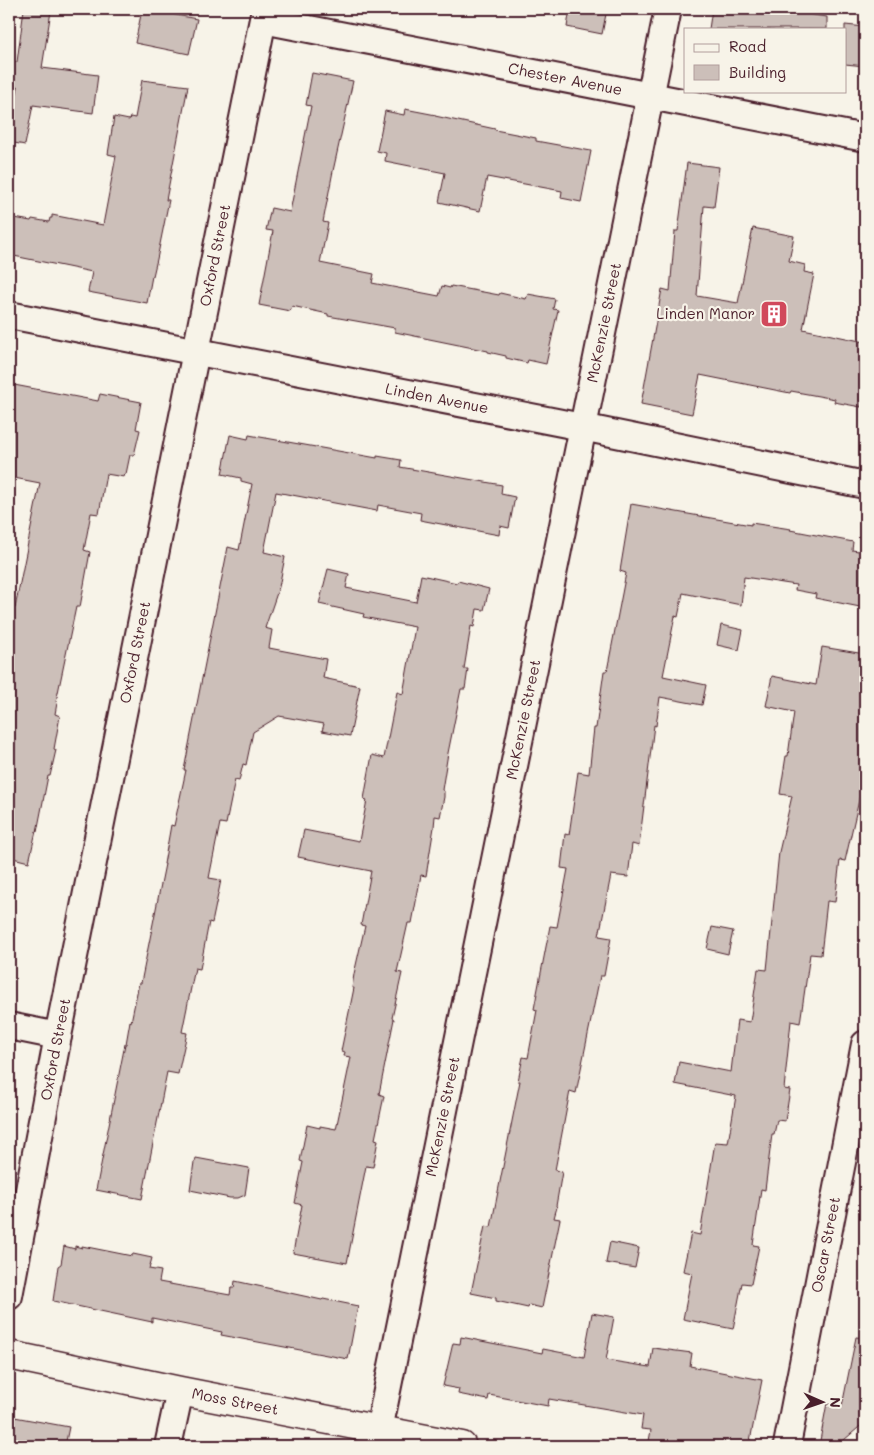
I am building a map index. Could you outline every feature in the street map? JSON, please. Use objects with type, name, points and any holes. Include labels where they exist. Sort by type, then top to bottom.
[{"type":"street","name":"McKenzie Street","points":[[378,1430],[668,9]]},
{"type":"street","name":"Chester Avenue","points":[[264,14],[651,96],[865,138]]},
{"type":"street","name":"Oxford Street","points":[[9,1296],[58,1036],[264,14]]},
{"type":"street","name":"Linden Avenue","points":[[9,315],[865,484]]},
{"type":"street","points":[[9,1026],[58,1036]]},
{"type":"street","name":"Oscar Street","points":[[787,1445],[865,1044]]},
{"type":"street","name":"Moss Street","points":[[9,1355],[180,1391],[462,1446]]},
{"type":"street","points":[[168,1446],[180,1391]]},
{"type":"building","points":[[24,9],[51,11],[42,68],[98,75],[93,113],[33,105],[25,145],[9,142],[9,132],[18,87],[9,85],[9,61],[17,62]]},
{"type":"building","points":[[570,9],[607,9],[602,34],[567,27]]},
{"type":"building","points":[[712,9],[773,9],[827,17],[827,28],[709,28]]},
{"type":"building","points":[[142,10],[197,19],[189,54],[135,43]]},
{"type":"building","points":[[845,25],[865,27],[865,66],[846,64]]},
{"type":"building","points":[[312,73],[353,81],[323,222],[328,223],[320,263],[374,274],[372,283],[439,296],[442,286],[450,288],[451,286],[526,299],[528,294],[555,299],[553,309],[558,310],[546,364],[528,360],[527,363],[488,351],[395,332],[395,328],[328,316],[328,314],[292,306],[290,311],[259,305],[273,231],[266,230],[271,208],[290,212],[311,106],[306,105]]},
{"type":"building","points":[[142,80],[188,86],[166,200],[169,200],[147,303],[88,292],[92,272],[9,255],[9,217],[49,222],[52,215],[103,225],[116,156],[108,154],[114,117],[129,120],[130,117],[135,118]]},
{"type":"building","points":[[405,109],[536,138],[536,141],[591,151],[581,202],[561,198],[562,191],[487,177],[480,211],[439,202],[445,173],[385,161],[386,153],[377,151],[385,111],[404,115]]},
{"type":"building","points":[[687,163],[719,167],[714,207],[704,206],[697,296],[738,303],[753,228],[794,236],[789,261],[805,265],[804,272],[814,274],[803,329],[865,342],[865,384],[861,407],[834,402],[835,399],[791,391],[790,393],[700,375],[692,414],[641,404],[662,289],[670,291],[675,231],[678,231]]},
{"type":"building","points":[[9,384],[98,401],[100,394],[141,402],[136,429],[140,430],[134,455],[130,455],[126,474],[124,477],[106,474],[99,514],[91,513],[84,550],[90,552],[80,607],[76,607],[56,702],[55,714],[60,716],[54,749],[56,750],[50,776],[48,776],[29,862],[9,857],[9,606],[15,608],[40,483],[9,477]]},
{"type":"building","points":[[230,435],[248,439],[249,435],[377,458],[377,456],[401,460],[400,467],[502,485],[501,494],[515,497],[509,528],[500,526],[499,535],[420,520],[421,513],[378,505],[377,511],[276,492],[264,552],[285,557],[279,587],[265,628],[272,630],[269,648],[326,659],[323,678],[360,686],[350,736],[322,731],[324,724],[279,716],[253,732],[246,765],[243,764],[239,781],[235,780],[226,824],[220,823],[209,878],[221,880],[212,923],[209,922],[200,969],[195,968],[182,1032],[187,1033],[178,1074],[167,1072],[142,1199],[96,1190],[130,1021],[139,983],[141,983],[171,825],[174,826],[186,770],[184,770],[228,547],[239,550],[252,484],[241,481],[241,478],[222,474]]},
{"type":"building","points":[[631,504],[751,525],[751,523],[791,529],[853,542],[852,550],[865,552],[865,608],[815,598],[816,594],[795,590],[796,585],[744,577],[741,605],[683,593],[678,617],[675,616],[663,676],[706,685],[702,705],[660,697],[656,726],[654,725],[639,846],[632,844],[628,877],[611,875],[599,936],[611,938],[604,976],[600,976],[576,1093],[570,1091],[555,1170],[562,1172],[554,1218],[560,1219],[542,1308],[529,1305],[528,1308],[496,1301],[496,1298],[471,1293],[485,1226],[491,1227],[523,1057],[528,1058],[537,1010],[534,1009],[550,926],[557,927],[568,869],[561,868],[565,834],[569,835],[578,772],[589,774],[594,728],[596,728],[604,671],[607,671],[626,573],[620,571]]},
{"type":"building","points":[[328,569],[349,574],[346,588],[416,602],[421,575],[457,583],[458,581],[489,589],[484,610],[477,609],[474,627],[471,626],[464,669],[468,669],[465,689],[461,689],[448,753],[440,817],[435,816],[426,876],[421,875],[412,923],[408,923],[397,972],[402,973],[379,1094],[384,1096],[375,1139],[378,1140],[373,1167],[366,1166],[347,1263],[293,1253],[302,1205],[295,1203],[303,1162],[300,1161],[307,1125],[336,1129],[351,1057],[344,1056],[345,1052],[341,1051],[354,988],[352,988],[354,974],[365,926],[361,925],[371,871],[298,857],[304,830],[359,841],[367,800],[364,799],[372,755],[384,758],[397,692],[403,694],[415,627],[363,617],[364,614],[319,604]]},
{"type":"building","points":[[721,625],[743,630],[739,650],[717,645]]},
{"type":"building","points":[[822,647],[865,654],[865,761],[859,800],[845,861],[840,860],[835,902],[827,901],[821,955],[810,954],[800,1023],[791,1021],[784,1089],[790,1090],[785,1121],[777,1120],[774,1134],[772,1134],[765,1190],[761,1189],[753,1245],[759,1246],[751,1284],[742,1283],[733,1329],[683,1319],[692,1273],[683,1271],[691,1233],[700,1235],[715,1142],[728,1143],[736,1096],[675,1084],[679,1062],[731,1072],[737,1020],[750,1022],[758,969],[767,970],[779,852],[792,796],[780,794],[794,712],[766,706],[772,676],[816,685]]},
{"type":"building","points":[[712,927],[733,931],[728,954],[707,949]]},
{"type":"building","points":[[196,1158],[249,1168],[245,1195],[238,1198],[230,1198],[190,1190]]},
{"type":"building","points":[[610,1242],[639,1248],[635,1268],[606,1263]]},
{"type":"building","points":[[64,1246],[75,1249],[75,1246],[82,1248],[82,1246],[152,1258],[149,1269],[161,1271],[159,1282],[230,1295],[235,1281],[358,1306],[348,1359],[221,1335],[222,1332],[152,1318],[152,1322],[53,1301],[58,1266],[61,1264]]},
{"type":"building","points":[[592,1313],[614,1317],[606,1360],[650,1367],[653,1348],[692,1353],[690,1366],[762,1380],[749,1446],[682,1446],[649,1441],[651,1430],[641,1429],[643,1415],[549,1399],[548,1406],[489,1395],[488,1400],[458,1394],[459,1389],[443,1386],[453,1343],[460,1344],[461,1337],[542,1353],[543,1349],[584,1357]]},
{"type":"building","points":[[856,1337],[865,1338],[865,1422],[837,1446],[819,1446],[827,1403],[842,1406]]},
{"type":"building","points":[[9,1416],[69,1427],[65,1446],[9,1446]]},
{"type":"place","name":"Linden Manor","points":[[774,314]]}]
